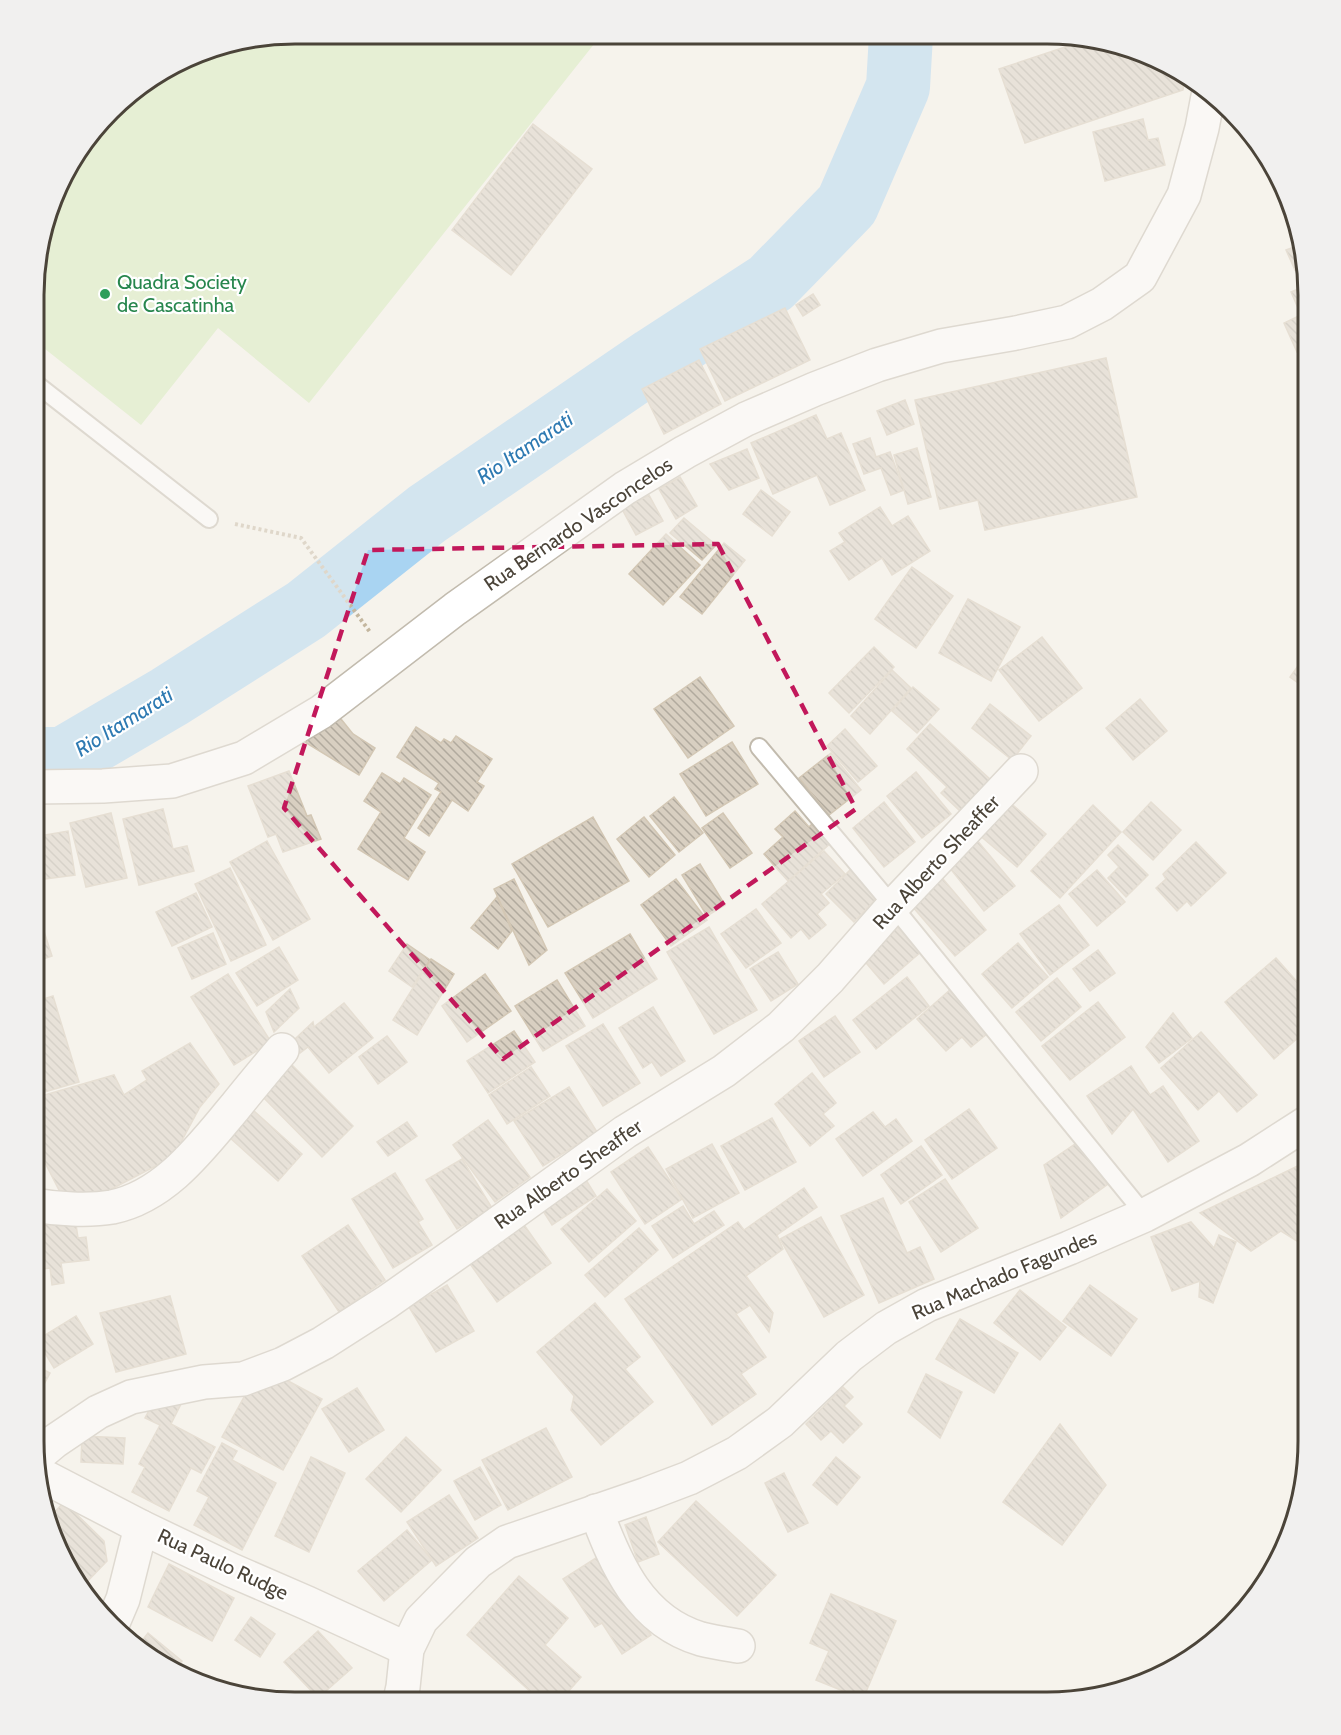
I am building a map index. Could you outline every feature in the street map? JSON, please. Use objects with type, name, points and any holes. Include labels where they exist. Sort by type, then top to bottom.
[{"type":"street","name":"Rua Bernardo Vasconcelos","points":[[44,787],[103,786],[172,781],[244,758],[321,712],[455,609],[625,488],[746,419],[877,365],[941,346],[1067,322],[1102,304],[1140,277],[1184,195],[1207,102]]},
{"type":"street","name":"Rua Alberto Sheaffer","points":[[44,1450],[98,1412],[131,1397],[204,1382],[243,1378],[283,1364],[323,1343],[443,1263],[625,1132],[724,1071],[781,1027],[830,978],[893,906],[1021,771]]},
{"type":"street","points":[[44,1206],[78,1209],[112,1207],[135,1199],[160,1185],[192,1156],[282,1050]]},
{"type":"street","name":"Rua Machado Fagundes","points":[[402,1692],[406,1649],[421,1620],[478,1562],[507,1542],[689,1478],[737,1453],[780,1422],[849,1356],[886,1328],[927,1305],[1145,1215],[1249,1160],[1298,1128]]},
{"type":"street","name":"Rua Paulo Rudge","points":[[47,1478],[231,1570],[406,1649]]},
{"type":"street","points":[[596,1511],[611,1551],[639,1597],[677,1629],[701,1639],[738,1646]]},
{"type":"street","points":[[116,1616],[123,1599],[141,1527]]},
{"type":"lane","points":[[44,391],[209,519]]},
{"type":"lane","points":[[759,747],[893,906],[1145,1215]]},
{"type":"path","points":[[209,519],[301,538],[363,622]]},
{"type":"highlighted area","points":[[718,544],[856,809],[503,1059],[284,808],[368,550]]},
{"type":"green space","points":[[278,44],[594,44],[309,403],[218,328],[141,425],[44,348],[44,278],[52,229],[69,183],[95,142],[117,117],[142,95],[183,69],[214,57],[245,48]]},
{"type":"building","points":[[1071,45],[1096,48],[1127,57],[1158,69],[1184,85],[1183,90],[1025,143],[999,69]]},
{"type":"building","points":[[1143,119],[1148,140],[1158,138],[1165,165],[1105,181],[1093,132]]},
{"type":"building","points":[[533,124],[592,169],[511,275],[452,230]]},
{"type":"building","points":[[1293,247],[1296,270],[1295,270],[1286,250]]},
{"type":"building","points":[[1298,289],[1298,308],[1291,292]]},
{"type":"building","points":[[813,294],[820,305],[803,316],[796,305]]},
{"type":"building","points":[[785,308],[810,360],[725,401],[700,349]]},
{"type":"building","points":[[1298,316],[1298,352],[1297,352],[1284,323]]},
{"type":"building","points":[[1106,358],[1137,497],[985,530],[978,500],[940,509],[915,400]]},
{"type":"building","points":[[699,360],[721,404],[664,434],[642,389]]},
{"type":"building","points":[[905,400],[914,424],[887,435],[877,411]]},
{"type":"building","points":[[816,415],[827,439],[841,433],[865,490],[830,505],[817,475],[773,494],[751,443]]},
{"type":"building","points":[[870,438],[876,457],[890,452],[904,490],[891,495],[881,468],[864,474],[853,444]]},
{"type":"building","points":[[917,448],[931,497],[908,504],[894,455]]},
{"type":"building","points":[[747,449],[759,478],[729,490],[710,464]]},
{"type":"building","points":[[680,477],[697,506],[676,519],[659,489]]},
{"type":"building","points":[[761,490],[790,512],[772,536],[743,514]]},
{"type":"building","points":[[649,495],[663,521],[636,535],[622,509]]},
{"type":"building","points":[[880,507],[892,526],[908,516],[930,551],[892,575],[882,558],[849,580],[830,551],[845,542],[839,533]]},
{"type":"building","points":[[684,518],[716,545],[702,560],[670,533]]},
{"type":"building","points":[[666,534],[700,565],[663,605],[629,574]]},
{"type":"building","points":[[724,543],[745,560],[702,614],[680,597]]},
{"type":"building","points":[[912,567],[953,596],[916,648],[875,619]]},
{"type":"building","points":[[968,599],[1020,627],[991,681],[939,653]]},
{"type":"building","points":[[1042,637],[1082,688],[1039,721],[999,670]]},
{"type":"building","points":[[874,647],[894,667],[849,713],[829,693]]},
{"type":"building","points":[[1298,666],[1298,683],[1290,677]]},
{"type":"building","points":[[892,670],[911,688],[870,734],[851,716]]},
{"type":"building","points":[[700,677],[734,726],[688,758],[654,709]]},
{"type":"building","points":[[913,687],[939,709],[917,733],[892,711]]},
{"type":"building","points":[[1140,699],[1167,731],[1133,760],[1106,728]]},
{"type":"building","points":[[990,704],[1031,736],[1012,760],[972,728]]},
{"type":"building","points":[[337,714],[353,734],[375,748],[359,775],[303,741]]},
{"type":"building","points":[[930,724],[991,780],[961,812],[941,793],[947,787],[907,749]]},
{"type":"building","points":[[416,727],[441,743],[444,739],[451,743],[456,736],[492,759],[477,782],[484,786],[468,811],[452,800],[429,836],[418,828],[441,792],[435,789],[439,783],[397,757]]},
{"type":"building","points":[[845,729],[877,766],[858,782],[827,746]]},
{"type":"building","points":[[732,742],[758,784],[706,816],[680,774]]},
{"type":"building","points":[[831,753],[861,790],[829,815],[799,778]]},
{"type":"building","points":[[289,771],[307,816],[311,815],[321,839],[283,852],[276,834],[268,837],[248,786]]},
{"type":"building","points":[[916,772],[951,814],[922,838],[887,796]]},
{"type":"building","points":[[382,773],[400,784],[404,778],[431,795],[404,838],[425,852],[408,880],[358,849],[381,812],[364,801]]},
{"type":"building","points":[[674,797],[703,833],[679,852],[650,816]]},
{"type":"building","points":[[1007,800],[1046,834],[1017,867],[978,834]]},
{"type":"building","points":[[884,802],[915,842],[884,867],[853,828]]},
{"type":"building","points":[[1151,802],[1181,830],[1153,860],[1123,832]]},
{"type":"building","points":[[1093,805],[1121,832],[1060,898],[1031,871]]},
{"type":"building","points":[[163,809],[173,849],[187,846],[194,871],[139,885],[123,819]]},
{"type":"building","points":[[795,811],[809,827],[814,822],[832,842],[788,881],[764,854],[783,837],[775,829]]},
{"type":"building","points":[[111,813],[127,878],[86,887],[70,823]]},
{"type":"building","points":[[723,813],[752,853],[730,868],[702,828]]},
{"type":"building","points":[[593,817],[629,881],[548,927],[512,864]]},
{"type":"building","points":[[644,817],[675,855],[649,877],[617,839]]},
{"type":"building","points":[[68,831],[75,875],[44,879],[44,835]]},
{"type":"building","points":[[976,839],[1015,886],[984,911],[946,863]]},
{"type":"building","points":[[267,841],[310,919],[273,940],[230,862]]},
{"type":"building","points":[[1196,842],[1226,873],[1191,906],[1187,901],[1177,911],[1156,888],[1166,879],[1163,874]]},
{"type":"building","points":[[1118,845],[1148,875],[1126,897],[1108,878],[1119,867],[1108,855]]},
{"type":"building","points":[[824,851],[845,874],[821,894],[829,903],[817,914],[826,925],[809,939],[801,929],[791,938],[762,904]]},
{"type":"building","points":[[700,864],[725,905],[707,916],[682,875]]},
{"type":"building","points":[[230,868],[266,945],[231,961],[195,884]]},
{"type":"building","points":[[852,868],[879,896],[854,922],[826,894]]},
{"type":"building","points":[[1097,870],[1125,902],[1097,926],[1069,894]]},
{"type":"building","points":[[514,879],[547,950],[529,965],[494,889]]},
{"type":"building","points":[[676,879],[707,920],[671,946],[641,905]]},
{"type":"building","points":[[943,879],[986,930],[955,956],[912,906]]},
{"type":"building","points":[[196,893],[212,927],[172,946],[156,912]]},
{"type":"building","points":[[497,897],[512,931],[498,949],[471,928]]},
{"type":"building","points":[[1059,905],[1089,945],[1050,975],[1020,934]]},
{"type":"building","points":[[756,909],[781,943],[746,968],[721,934]]},
{"type":"building","points":[[894,918],[922,951],[884,984],[856,951]]},
{"type":"building","points":[[709,927],[757,1010],[714,1034],[667,952]]},
{"type":"building","points":[[44,931],[52,956],[44,959]]},
{"type":"building","points":[[213,933],[226,964],[192,979],[178,948]]},
{"type":"building","points":[[630,934],[657,979],[593,1018],[565,973]]},
{"type":"building","points":[[1018,943],[1048,977],[1012,1008],[982,974]]},
{"type":"building","points":[[407,944],[430,960],[412,987],[389,971]]},
{"type":"building","points":[[279,947],[298,980],[257,1006],[236,973]]},
{"type":"building","points":[[1098,950],[1115,973],[1090,991],[1073,969]]},
{"type":"building","points":[[778,952],[798,984],[771,1001],[750,969]]},
{"type":"building","points":[[1276,958],[1298,983],[1298,1038],[1274,1059],[1225,1002]]},
{"type":"building","points":[[431,959],[454,974],[417,1035],[393,1020]]},
{"type":"building","points":[[228,974],[271,1042],[234,1065],[191,997]]},
{"type":"building","points":[[485,974],[511,1011],[467,1042],[442,1006]]},
{"type":"building","points":[[907,977],[929,1006],[876,1049],[853,1020]]},
{"type":"building","points":[[1057,978],[1081,1007],[1041,1041],[1016,1012]]},
{"type":"building","points":[[557,980],[585,1026],[543,1051],[515,1006]]},
{"type":"building","points":[[952,988],[987,1034],[971,1047],[962,1037],[946,1051],[917,1019]]},
{"type":"building","points":[[290,989],[299,1008],[274,1032],[266,1012]]},
{"type":"building","points":[[53,996],[79,1082],[44,1092],[44,999]]},
{"type":"building","points":[[1098,1002],[1125,1037],[1070,1080],[1042,1046]]},
{"type":"building","points":[[344,1003],[373,1038],[329,1073],[308,1047],[300,1053],[295,1039],[313,1022],[314,1027]]},
{"type":"building","points":[[653,1007],[685,1061],[661,1076],[652,1062],[643,1068],[619,1028]]},
{"type":"building","points":[[1173,1013],[1192,1038],[1159,1063],[1146,1047]]},
{"type":"building","points":[[835,1016],[860,1052],[824,1077],[799,1041]]},
{"type":"building","points":[[603,1024],[640,1083],[603,1106],[566,1046]]},
{"type":"building","points":[[514,1031],[535,1062],[488,1093],[467,1061]]},
{"type":"building","points":[[1201,1032],[1257,1095],[1237,1112],[1219,1091],[1198,1110],[1161,1068]]},
{"type":"building","points":[[387,1036],[407,1062],[378,1084],[359,1057]]},
{"type":"building","points":[[190,1043],[219,1084],[200,1107],[173,1157],[104,1193],[61,1194],[44,1161],[44,1095],[114,1075],[124,1095],[147,1080],[142,1071]]},
{"type":"building","points":[[283,1056],[353,1126],[322,1157],[253,1087]]},
{"type":"building","points":[[1131,1066],[1150,1095],[1163,1086],[1199,1141],[1168,1162],[1133,1109],[1112,1134],[1087,1096]]},
{"type":"building","points":[[531,1067],[550,1096],[507,1124],[489,1095]]},
{"type":"building","points":[[812,1073],[836,1103],[823,1114],[834,1126],[810,1146],[775,1104]]},
{"type":"building","points":[[569,1087],[597,1132],[543,1166],[514,1121]]},
{"type":"building","points":[[969,1109],[997,1148],[952,1179],[925,1140]]},
{"type":"building","points":[[253,1110],[302,1154],[278,1181],[229,1137]]},
{"type":"building","points":[[873,1112],[885,1127],[896,1119],[912,1141],[863,1176],[836,1139]]},
{"type":"building","points":[[772,1118],[796,1162],[745,1190],[721,1146]]},
{"type":"building","points":[[488,1120],[530,1177],[495,1202],[453,1145]]},
{"type":"building","points":[[407,1122],[417,1136],[388,1156],[377,1142]]},
{"type":"building","points":[[1078,1142],[1108,1184],[1061,1218],[1044,1165]]},
{"type":"building","points":[[712,1144],[739,1193],[693,1218],[666,1169]]},
{"type":"building","points":[[921,1146],[942,1175],[901,1204],[881,1175]]},
{"type":"building","points":[[648,1147],[682,1199],[645,1224],[611,1172]]},
{"type":"building","points":[[462,1159],[492,1208],[457,1229],[426,1180]]},
{"type":"building","points":[[1298,1166],[1298,1242],[1281,1231],[1251,1251],[1200,1213]]},
{"type":"building","points":[[581,1172],[596,1196],[552,1225],[536,1200]]},
{"type":"building","points":[[395,1173],[423,1219],[418,1222],[432,1245],[393,1268],[352,1199]]},
{"type":"building","points":[[945,1179],[978,1228],[941,1252],[909,1202]]},
{"type":"building","points":[[804,1188],[817,1207],[777,1235],[783,1249],[746,1276],[773,1313],[769,1332],[750,1305],[736,1314],[766,1357],[741,1374],[756,1394],[712,1425],[625,1299],[738,1222],[744,1230]]},
{"type":"building","points":[[607,1189],[636,1221],[589,1262],[561,1229]]},
{"type":"building","points":[[883,1198],[907,1253],[920,1247],[934,1279],[879,1303],[841,1216]]},
{"type":"building","points":[[683,1206],[694,1224],[714,1211],[724,1225],[673,1258],[652,1226]]},
{"type":"building","points":[[821,1217],[864,1295],[824,1317],[780,1239]]},
{"type":"building","points":[[75,1218],[78,1238],[86,1237],[89,1260],[61,1263],[64,1283],[52,1285],[50,1268],[44,1269],[44,1222]]},
{"type":"building","points":[[522,1222],[551,1263],[497,1302],[468,1261]]},
{"type":"building","points":[[1191,1222],[1214,1248],[1219,1235],[1236,1242],[1213,1303],[1199,1297],[1200,1281],[1172,1291],[1151,1237]]},
{"type":"building","points":[[348,1225],[385,1280],[339,1312],[302,1256]]},
{"type":"building","points":[[639,1228],[658,1250],[605,1297],[585,1275]]},
{"type":"building","points":[[447,1285],[474,1331],[436,1352],[409,1307]]},
{"type":"building","points":[[1090,1285],[1137,1319],[1111,1356],[1063,1321]]},
{"type":"building","points":[[1020,1290],[1066,1327],[1040,1360],[994,1323]]},
{"type":"building","points":[[170,1296],[186,1354],[116,1372],[100,1313]]},
{"type":"building","points":[[595,1303],[640,1357],[625,1369],[653,1402],[601,1445],[571,1410],[574,1396],[537,1352]]},
{"type":"building","points":[[76,1316],[93,1344],[54,1368],[44,1352],[44,1336]]},
{"type":"building","points":[[960,1319],[1018,1353],[994,1393],[936,1359]]},
{"type":"building","points":[[44,1370],[50,1373],[44,1384]]},
{"type":"building","points":[[926,1374],[962,1392],[940,1438],[908,1412]]},
{"type":"building","points":[[277,1375],[322,1399],[283,1470],[222,1437],[254,1379]]},
{"type":"building","points":[[843,1387],[853,1397],[844,1406],[862,1424],[843,1443],[831,1431],[821,1440],[806,1424]]},
{"type":"building","points":[[357,1388],[384,1430],[349,1452],[322,1409]]},
{"type":"building","points":[[159,1392],[181,1404],[171,1424],[215,1447],[201,1473],[191,1468],[169,1511],[132,1492],[145,1467],[139,1464],[160,1425],[145,1418]]},
{"type":"building","points":[[1060,1424],[1106,1485],[1062,1545],[1003,1502]]},
{"type":"building","points":[[546,1428],[572,1477],[508,1510],[482,1460]]},
{"type":"building","points":[[82,1436],[125,1438],[123,1464],[81,1462]]},
{"type":"building","points":[[406,1437],[441,1470],[401,1512],[366,1479]]},
{"type":"building","points":[[222,1443],[237,1451],[232,1460],[276,1483],[242,1550],[194,1525],[209,1497],[197,1491]]},
{"type":"building","points":[[311,1457],[345,1473],[309,1552],[275,1536]]},
{"type":"building","points":[[836,1457],[860,1477],[837,1505],[813,1485]]},
{"type":"building","points":[[480,1467],[501,1505],[475,1520],[454,1481]]},
{"type":"building","points":[[784,1473],[808,1523],[788,1532],[765,1483]]},
{"type":"building","points":[[449,1495],[478,1538],[436,1566],[407,1522]]},
{"type":"building","points":[[696,1501],[776,1575],[737,1616],[658,1542]]},
{"type":"building","points":[[64,1502],[104,1541],[107,1561],[87,1582],[69,1552],[54,1513]]},
{"type":"building","points":[[646,1517],[659,1554],[638,1562],[625,1525]]},
{"type":"building","points":[[407,1530],[432,1560],[384,1601],[358,1571]]},
{"type":"building","points":[[599,1556],[651,1635],[622,1654],[602,1623],[595,1627],[563,1579]]},
{"type":"building","points":[[169,1564],[234,1598],[212,1641],[148,1607]]},
{"type":"building","points":[[519,1576],[568,1618],[545,1645],[581,1677],[568,1692],[531,1692],[467,1635]]},
{"type":"building","points":[[831,1594],[896,1621],[866,1692],[846,1692],[816,1680],[829,1651],[810,1643]]},
{"type":"building","points":[[251,1617],[275,1634],[260,1657],[235,1640]]},
{"type":"building","points":[[318,1631],[352,1668],[325,1692],[312,1692],[284,1662]]},
{"type":"building","points":[[148,1633],[182,1661],[179,1664],[142,1640]]},
{"type":"waterway","name":"Rio Itamarati","points":[[44,759],[63,759],[169,697],[306,610],[427,514],[654,359],[771,283],[847,205],[898,87],[900,44]]},
{"type":"place","name":"Quadra Society de Cascatinha","points":[[105,294]]}]
